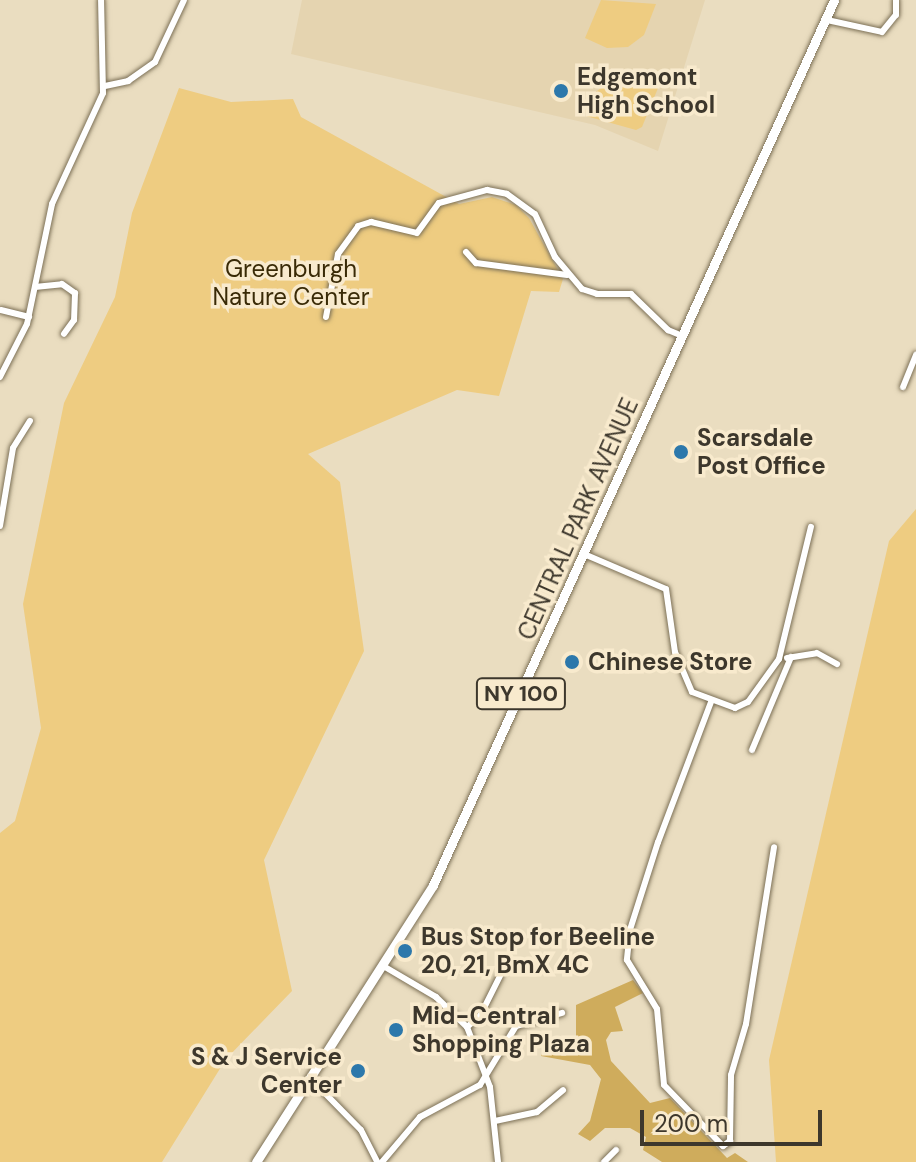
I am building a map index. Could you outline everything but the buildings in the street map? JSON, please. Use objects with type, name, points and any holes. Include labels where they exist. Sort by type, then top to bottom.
[{"type":"main road","name":"CENTRAL PARK AVENUE","points":[[256,1162],[385,967],[433,885],[834,0]]},
{"type":"street","points":[[0,377],[29,317],[52,204],[105,86],[101,0]]},
{"type":"street","points":[[105,86],[128,81],[155,62],[184,0]]},
{"type":"street","points":[[827,20],[882,32],[896,15],[896,0]]},
{"type":"street","points":[[326,317],[338,254],[358,226],[371,222],[417,233],[439,203],[487,190],[507,194],[535,214],[567,275]]},
{"type":"street","points":[[466,252],[476,263],[567,275],[597,294],[631,294],[682,336]]},
{"type":"street","points":[[35,287],[62,284],[75,293],[74,320],[64,334]]},
{"type":"street","points":[[1,310],[29,317]]},
{"type":"street","points":[[903,387],[916,354]]},
{"type":"street","points":[[0,526],[13,448],[30,421]]},
{"type":"street","points":[[584,554],[666,589],[676,657],[692,692],[711,702],[735,708],[746,704],[779,659],[811,527]]},
{"type":"street","points":[[779,659],[817,653],[837,664]]},
{"type":"street","points":[[752,750],[791,657]]},
{"type":"street","points":[[711,702],[658,842],[632,924],[627,960],[657,1009],[664,1085],[726,1146],[731,1075],[746,1024],[774,847]]},
{"type":"street","points":[[385,967],[436,997],[467,1027],[487,1076],[498,1162]]},
{"type":"street","points":[[467,1027],[480,1016],[500,976]]},
{"type":"street","points":[[311,1079],[361,1130],[380,1162],[420,1117],[477,1087],[487,1076],[516,1026],[562,1013]]},
{"type":"street","points":[[495,1121],[537,1112],[563,1090]]},
{"type":"street","points":[[604,1162],[616,1150]]},
{"type":"shaded area","name":"Edgemont High School","points":[[302,0],[705,0],[658,151],[595,125],[291,54]]},
{"type":"shaded area","points":[[633,980],[643,993],[615,1007],[623,1031],[611,1032],[606,1040],[611,1061],[650,1103],[670,1098],[727,1158],[735,1153],[748,1162],[662,1162],[643,1150],[646,1137],[630,1128],[605,1128],[590,1141],[578,1134],[590,1121],[601,1079],[590,1065],[541,1056],[548,1039],[576,1046],[576,1005]]},
{"type":"green space","points":[[601,0],[656,4],[644,35],[628,47],[607,48],[585,38]]},
{"type":"green space","points":[[649,70],[663,76],[642,127],[636,130],[586,116],[593,94],[620,74]]},
{"type":"green space","name":"Greenburgh Nature Center","points":[[179,88],[231,102],[293,99],[301,117],[459,204],[492,197],[516,205],[529,218],[563,279],[559,292],[531,291],[499,396],[457,390],[308,454],[340,482],[364,651],[264,860],[292,991],[226,1059],[162,1162],[0,1162],[0,833],[15,821],[41,728],[23,604],[64,403],[115,297],[132,213]]},
{"type":"green space","points":[[916,509],[916,1162],[776,1162],[769,1060],[889,541]]},
{"type":"place","name":"Edgemont High School","points":[[561,91]]},
{"type":"place","name":"Scarsdale Post Office","points":[[681,452]]},
{"type":"place","name":"Chinese Store","points":[[572,662]]},
{"type":"place","name":"Bus Stop for Beeline 20, 21, BmX 4C","points":[[405,951]]},
{"type":"place","name":"Mid-Central Shopping Plaza","points":[[396,1030]]},
{"type":"place","name":"S & J Service Center","points":[[358,1071]]}]
